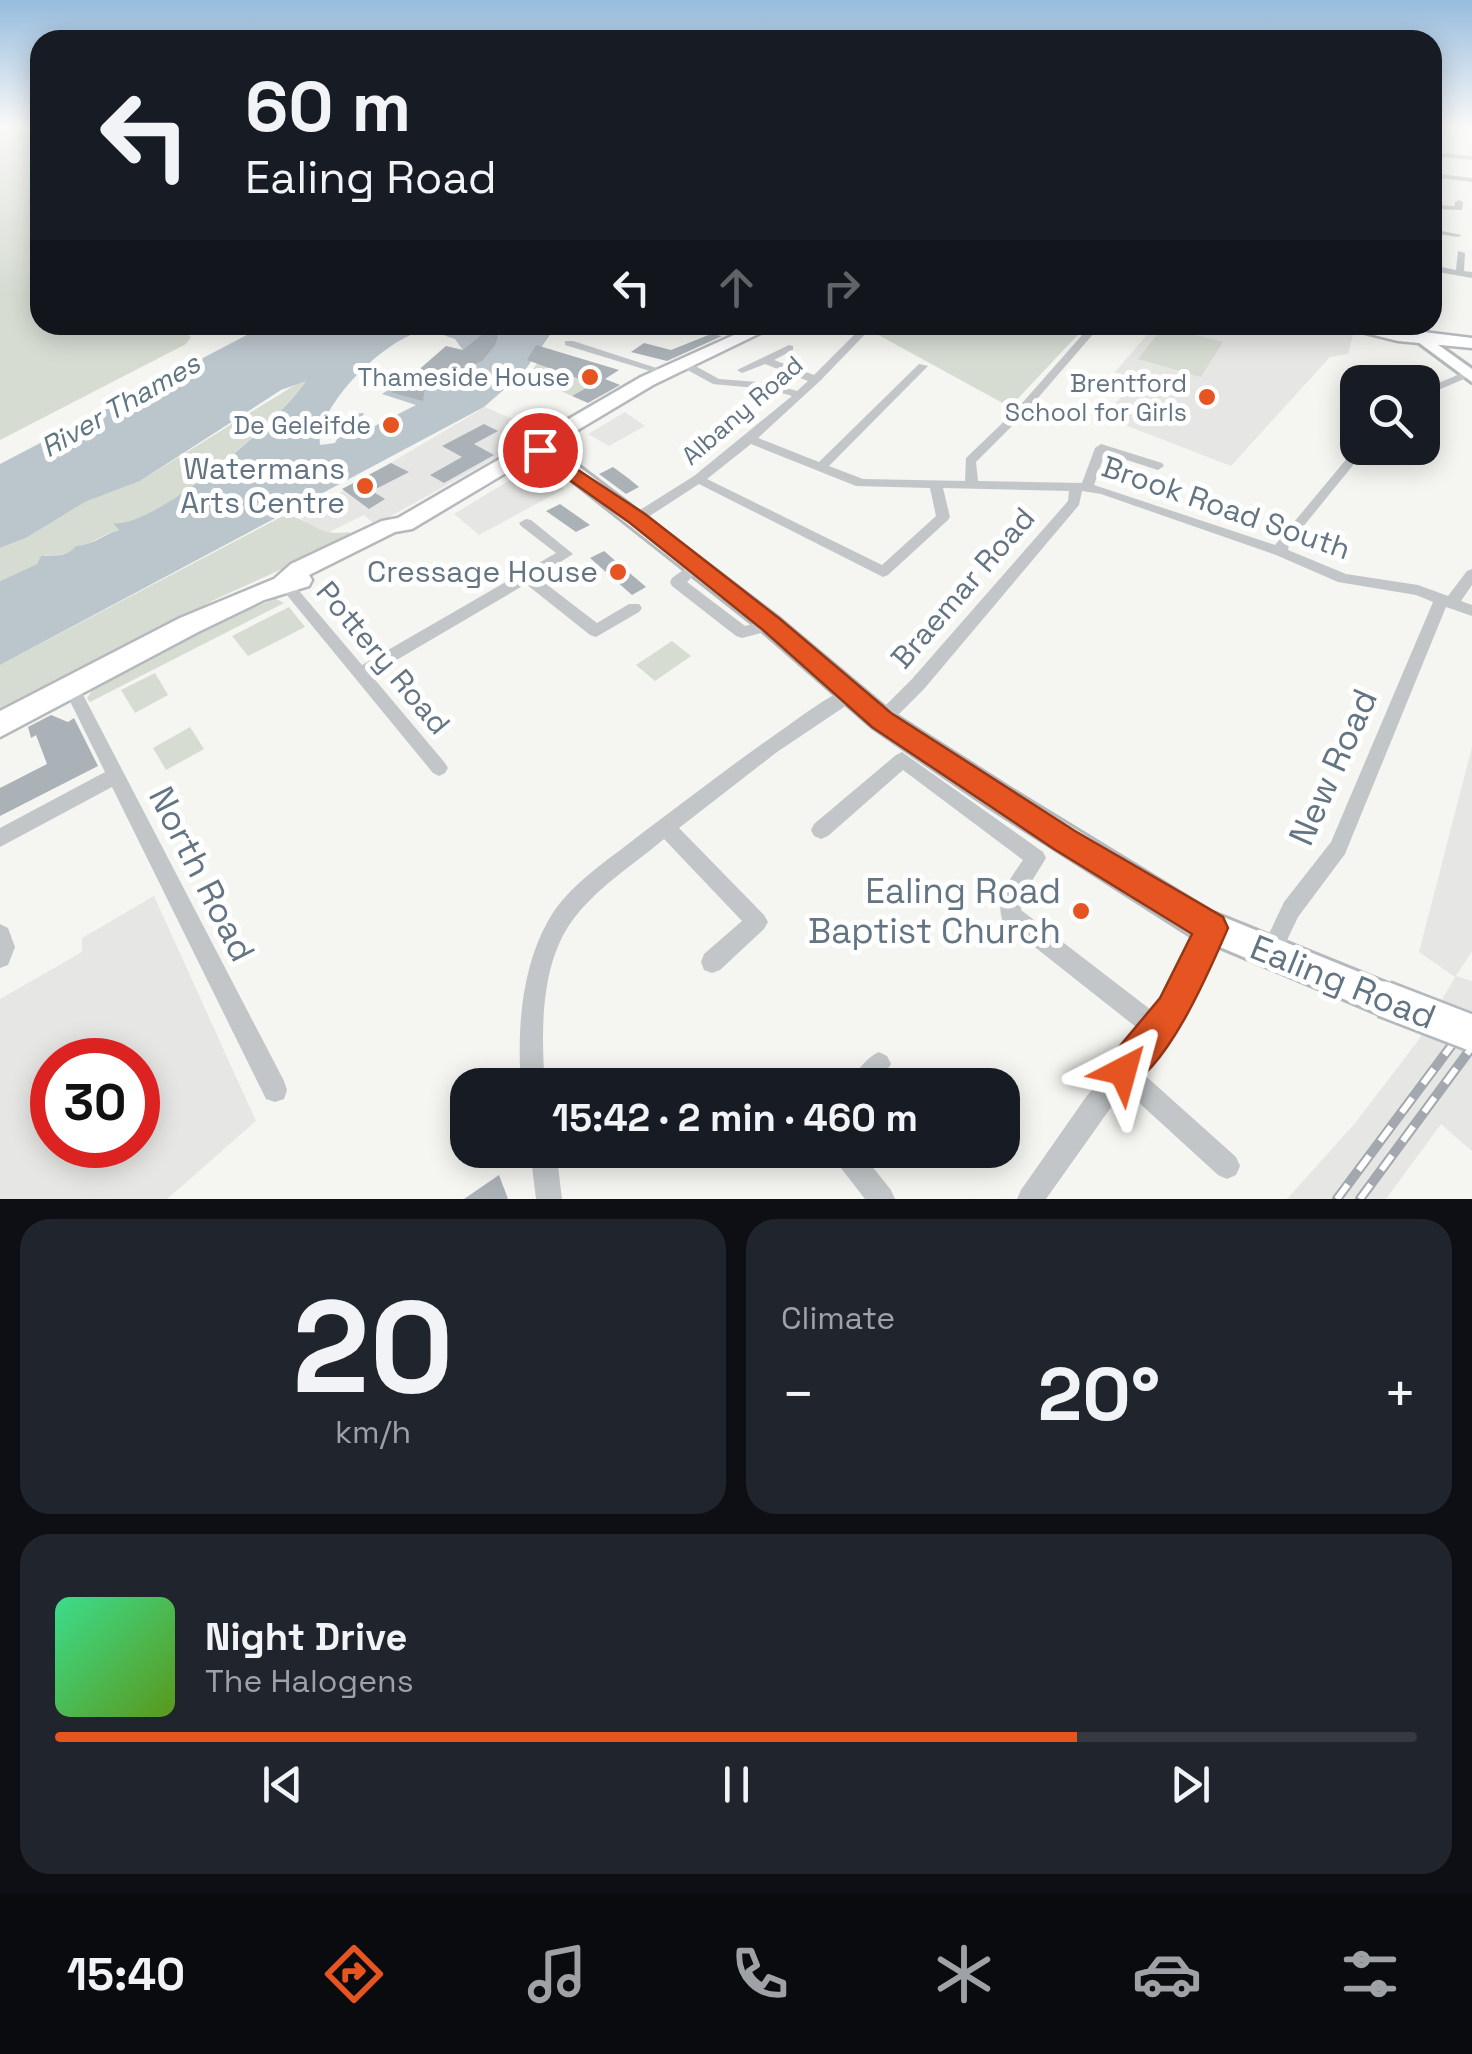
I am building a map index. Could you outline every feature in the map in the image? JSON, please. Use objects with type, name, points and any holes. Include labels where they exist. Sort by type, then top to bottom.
[{"type":"main road","points":[[0,725],[203,618],[284,583],[322,572],[397,534],[404,524],[478,483],[494,479],[536,447],[666,373],[749,335]]},
{"type":"main road","points":[[1402,335],[1472,343]]},
{"type":"main road","points":[[1424,339],[1469,376]]},
{"type":"main road","name":"Ealing Road","points":[[536,447],[638,518],[771,624],[882,720],[1065,840],[1212,928],[1472,1034]]},
{"type":"street","points":[[1442,207],[1460,208],[1459,202]]},
{"type":"street","points":[[1442,233],[1458,235]]},
{"type":"street","points":[[1460,273],[1461,253]]},
{"type":"street","points":[[1442,270],[1472,275]]},
{"type":"street","name":"Albany Road","points":[[638,518],[674,498],[748,438],[860,335]]},
{"type":"street","points":[[972,485],[970,461],[1020,412],[1087,335]]},
{"type":"street","points":[[569,343],[666,373]]},
{"type":"street","points":[[742,370],[788,348]]},
{"type":"street","points":[[765,360],[813,379]]},
{"type":"street","points":[[686,365],[717,382],[769,386],[797,394]]},
{"type":"street","points":[[821,467],[924,366]]},
{"type":"street","points":[[1440,387],[1469,376]]},
{"type":"street","name":"Brook Road South","points":[[748,438],[861,483],[1081,487],[1280,552],[1349,581],[1418,590],[1472,611]]},
{"type":"street","name":"Braemar Road","points":[[882,720],[918,684],[1074,502],[1101,448],[1158,466]]},
{"type":"street","points":[[1280,552],[1282,542],[1347,465]]},
{"type":"street","points":[[698,479],[884,572],[943,517],[936,485]]},
{"type":"street","points":[[360,674],[566,554],[526,523]]},
{"type":"street","name":"New Road","points":[[1273,955],[1296,896],[1322,873],[1338,848],[1447,600],[1472,574]]},
{"type":"street","points":[[529,578],[596,631],[634,608]]},
{"type":"street","name":"Pottery Road","points":[[284,583],[439,768]]},
{"type":"street","name":"North Road","points":[[71,687],[275,1090]]},
{"type":"street","points":[[533,1068],[534,1016],[549,940],[565,914],[599,879],[665,827],[850,694]]},
{"type":"street","points":[[820,830],[902,760],[1036,858],[1012,894],[1010,915],[1157,1029]]},
{"type":"street","points":[[0,838],[115,776]]},
{"type":"street","points":[[665,827],[757,922],[712,962]]},
{"type":"street","points":[[1030,1199],[1187,986],[1212,928]]},
{"type":"street","points":[[0,934],[4,947],[0,957]]},
{"type":"street","points":[[876,1068],[879,1064]]},
{"type":"street","points":[[1123,1071],[1227,1166]]},
{"type":"street","points":[[545,1168],[548,1199]]},
{"type":"street","points":[[857,1168],[882,1199]]},
{"type":"shaded area","points":[[0,183],[30,183],[30,335],[191,337],[186,344],[0,440]]},
{"type":"shaded area","points":[[878,335],[1078,335],[1010,407]]},
{"type":"shaded area","name":"Brentford School for Girls","points":[[1147,335],[1353,335],[1348,354],[1330,357],[1231,466],[1104,417],[1136,379],[1115,372]]},
{"type":"shaded area","points":[[1157,335],[1195,335],[1223,342],[1201,377],[1138,359]]},
{"type":"shaded area","points":[[547,349],[552,349],[545,363],[593,384],[572,396],[528,376]]},
{"type":"shaded area","points":[[307,380],[303,387],[268,423],[191,487],[141,518],[120,525],[119,530],[74,551],[45,555],[37,564],[0,581],[0,548],[26,538],[85,502],[140,481]]},
{"type":"shaded area","points":[[485,407],[542,432],[375,525],[364,515],[325,534],[299,517]]},
{"type":"shaded area","points":[[625,412],[645,426],[609,446],[588,434]]},
{"type":"shaded area","points":[[528,469],[564,489],[479,535],[454,514]]},
{"type":"shaded area","points":[[285,515],[329,532],[349,532],[353,537],[216,599],[0,716],[0,665]]},
{"type":"shaded area","points":[[276,599],[284,603],[90,702],[87,698],[99,681],[218,621]]},
{"type":"shaded area","points":[[289,607],[305,627],[248,656],[232,636]]},
{"type":"shaded area","points":[[672,641],[691,656],[655,681],[636,665]]},
{"type":"shaded area","points":[[155,673],[168,695],[135,713],[121,690]]},
{"type":"shaded area","points":[[190,727],[204,749],[166,770],[153,748]]},
{"type":"shaded area","points":[[1472,747],[1472,951],[1456,976],[1472,981],[1472,1151],[1441,1124],[1386,1199],[1287,1199],[1356,1122],[1420,1038],[1455,977],[1419,952]]},
{"type":"shaded area","points":[[154,896],[256,1121],[167,1199],[0,1199],[0,999],[82,952],[82,938]]},
{"type":"water","name":"River Thames","points":[[247,335],[411,335],[376,357],[342,392],[322,429],[320,445],[335,443],[351,414],[364,413],[355,433],[359,434],[416,405],[382,394],[400,382],[439,392],[402,381],[419,370],[446,375],[421,368],[437,357],[470,360],[455,339],[443,335],[550,335],[523,373],[484,407],[0,665],[0,581],[37,564],[41,556],[64,554],[119,530],[113,523],[132,521],[157,509],[247,442],[306,381],[281,390],[140,481],[85,502],[26,538],[0,548],[0,464]]},
{"type":"building","points":[[481,335],[498,336],[482,361],[449,375],[448,384],[425,387],[423,401],[390,392],[411,385],[407,380],[446,346],[463,350]]},
{"type":"building","points":[[708,335],[722,336],[667,361],[631,352],[644,343],[671,350]]},
{"type":"building","name":"Thameside House","points":[[536,345],[619,370],[605,379],[620,385],[588,403],[572,396],[593,384],[527,360]]},
{"type":"building","points":[[484,424],[498,431],[474,444],[494,455],[444,483],[430,475],[462,457],[442,446]]},
{"type":"building","name":"Watermans Arts Centre","points":[[391,463],[409,472],[372,491],[385,499],[369,509],[342,489]]},
{"type":"building","points":[[613,467],[639,487],[626,494],[599,474]]},
{"type":"building","points":[[560,504],[590,525],[576,532],[546,511]]},
{"type":"building","name":"Cressage House","points":[[604,551],[646,587],[632,595],[590,558]]},
{"type":"building","points":[[51,715],[68,722],[74,718],[98,766],[0,816],[0,788],[47,764],[36,735],[31,738],[28,727]]},
{"type":"building","points":[[499,1175],[508,1199],[464,1199]]},
{"type":"railway","points":[[1337,1199],[1472,1018]]},
{"type":"railway","points":[[1360,1199],[1472,1047]]},
{"type":"place","name":"Thameside House","points":[[590,377]]},
{"type":"place","name":"Brentford School for Girls","points":[[1207,397]]},
{"type":"place","name":"De Geleifde","points":[[391,425]]},
{"type":"place","name":"Watermans Arts Centre","points":[[365,486]]},
{"type":"place","name":"Cressage House","points":[[618,572]]},
{"type":"place","name":"Ealing Road Baptist Church","points":[[1081,911]]},
{"type":"route","points":[[540,450],[638,518],[771,624],[882,720],[1065,840],[1212,928],[1187,986],[1123,1071]]}]
